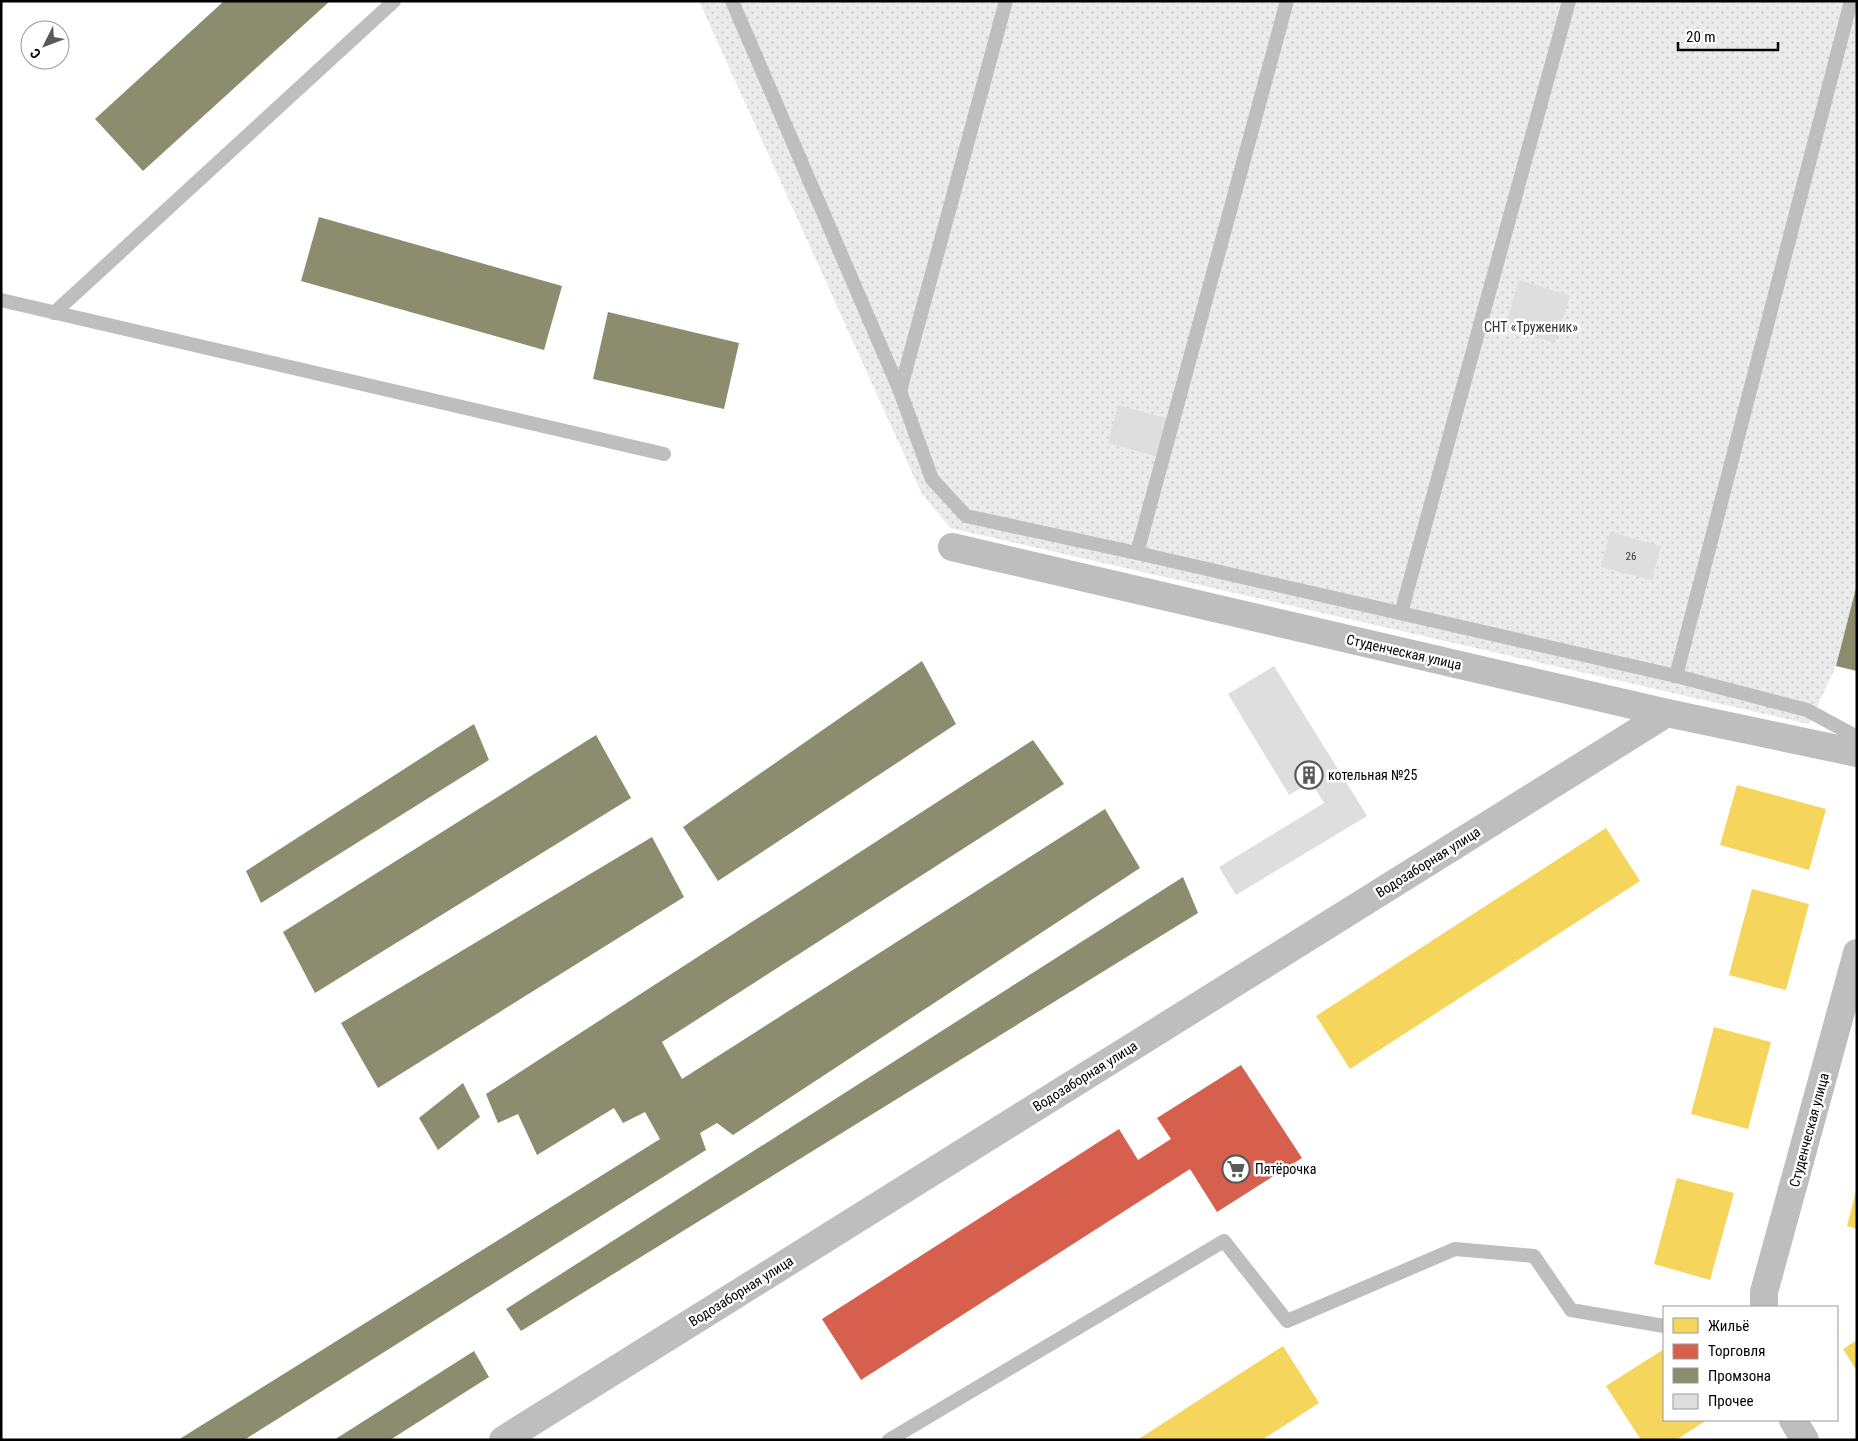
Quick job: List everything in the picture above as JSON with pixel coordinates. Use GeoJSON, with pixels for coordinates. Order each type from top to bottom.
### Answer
{"type":"FeatureCollection","features":[{"type":"Feature","properties":{"kind":"street","name":"Студенческая улица"},"geometry":{"type":"LineString","coordinates":[[952,547],[1667,713],[1857,753]]}},
{"type":"Feature","properties":{"kind":"street","name":"Водозаборная улица"},"geometry":{"type":"LineString","coordinates":[[502,1440],[1667,713]]}},
{"type":"Feature","properties":{"kind":"street","name":"Студенческая улица"},"geometry":{"type":"LineString","coordinates":[[1764,1306],[1764,1292],[1857,953]]}},
{"type":"Feature","properties":{"kind":"street"},"geometry":{"type":"LineString","coordinates":[[1793,1421],[1805,1440]]}},
{"type":"Feature","properties":{"kind":"lane"},"geometry":{"type":"LineString","coordinates":[[54,313],[394,1]]}},
{"type":"Feature","properties":{"kind":"lane"},"geometry":{"type":"LineString","coordinates":[[732,1],[900,391],[932,479],[966,516],[1401,612],[1676,676],[1807,710],[1857,736]]}},
{"type":"Feature","properties":{"kind":"lane"},"geometry":{"type":"LineString","coordinates":[[900,391],[1006,1]]}},
{"type":"Feature","properties":{"kind":"lane"},"geometry":{"type":"LineString","coordinates":[[1138,553],[1287,1]]}},
{"type":"Feature","properties":{"kind":"lane"},"geometry":{"type":"LineString","coordinates":[[1401,612],[1569,1]]}},
{"type":"Feature","properties":{"kind":"lane"},"geometry":{"type":"LineString","coordinates":[[1676,676],[1851,1]]}},
{"type":"Feature","properties":{"kind":"lane"},"geometry":{"type":"LineString","coordinates":[[1,300],[664,454]]}},
{"type":"Feature","properties":{"kind":"lane"},"geometry":{"type":"LineString","coordinates":[[889,1440],[1224,1241],[1287,1321],[1455,1249],[1534,1256],[1571,1310],[1663,1326]]}},
{"type":"Feature","properties":{"kind":"green space","name":"СНТ «Труженик»"},"geometry":{"type":"Polygon","coordinates":[[[699,1],[1857,1],[1857,585],[1836,666],[1809,724],[950,528],[921,492],[699,1]]]}},
{"type":"Feature","properties":{"kind":"building: Жильё"},"geometry":{"type":"Polygon","coordinates":[[[1737,785],[1826,809],[1809,870],[1720,845],[1737,785]]]}},
{"type":"Feature","properties":{"kind":"building: Жильё"},"geometry":{"type":"Polygon","coordinates":[[[1606,828],[1640,881],[1350,1069],[1316,1016],[1606,828]]]}},
{"type":"Feature","properties":{"kind":"building: Жильё"},"geometry":{"type":"Polygon","coordinates":[[[1752,889],[1809,904],[1786,990],[1729,975],[1752,889]]]}},
{"type":"Feature","properties":{"kind":"building: Жильё"},"geometry":{"type":"Polygon","coordinates":[[[1714,1027],[1771,1042],[1748,1129],[1691,1114],[1714,1027]]]}},
{"type":"Feature","properties":{"kind":"building: Жильё"},"geometry":{"type":"Polygon","coordinates":[[[1677,1178],[1734,1193],[1710,1280],[1654,1264],[1677,1178]]]}},
{"type":"Feature","properties":{"kind":"building: Жильё"},"geometry":{"type":"Polygon","coordinates":[[[1857,1191],[1857,1229],[1847,1226],[1857,1191]]]}},
{"type":"Feature","properties":{"kind":"building: Жильё"},"geometry":{"type":"Polygon","coordinates":[[[1857,1340],[1857,1371],[1843,1349],[1857,1340]]]}},
{"type":"Feature","properties":{"kind":"building: Жильё"},"geometry":{"type":"Polygon","coordinates":[[[1283,1346],[1319,1403],[1262,1440],[1137,1440],[1283,1346]]]}},
{"type":"Feature","properties":{"kind":"building: Жильё"},"geometry":{"type":"Polygon","coordinates":[[[1663,1350],[1663,1421],[1705,1421],[1676,1440],[1641,1440],[1606,1386],[1663,1350]]]}},
{"type":"Feature","properties":{"kind":"building: Торговля"},"geometry":{"type":"Polygon","coordinates":[[[1241,1065],[1302,1158],[1217,1212],[1190,1169],[861,1380],[822,1319],[1119,1129],[1138,1160],[1171,1139],[1157,1118],[1241,1065]]]}},
{"type":"Feature","properties":{"kind":"building: Промзона"},"geometry":{"type":"Polygon","coordinates":[[[224,1],[330,1],[143,171],[95,119],[224,1]]]}},
{"type":"Feature","properties":{"kind":"building: Промзона"},"geometry":{"type":"Polygon","coordinates":[[[319,217],[562,286],[544,350],[301,281],[319,217]]]}},
{"type":"Feature","properties":{"kind":"building: Промзона"},"geometry":{"type":"Polygon","coordinates":[[[608,312],[739,343],[724,409],[593,379],[608,312]]]}},
{"type":"Feature","properties":{"kind":"building: Промзона"},"geometry":{"type":"Polygon","coordinates":[[[1857,588],[1857,671],[1836,666],[1857,588]]]}},
{"type":"Feature","properties":{"kind":"building: Промзона"},"geometry":{"type":"Polygon","coordinates":[[[922,661],[956,724],[718,881],[683,827],[922,661]]]}},
{"type":"Feature","properties":{"kind":"building: Промзона"},"geometry":{"type":"Polygon","coordinates":[[[474,724],[489,760],[261,903],[246,871],[474,724]]]}},
{"type":"Feature","properties":{"kind":"building: Промзона"},"geometry":{"type":"Polygon","coordinates":[[[596,735],[631,798],[315,993],[283,932],[596,735]]]}},
{"type":"Feature","properties":{"kind":"building: Промзона"},"geometry":{"type":"Polygon","coordinates":[[[1033,740],[1064,784],[662,1042],[682,1079],[1105,809],[1140,868],[733,1135],[717,1123],[700,1133],[706,1150],[244,1440],[178,1440],[660,1139],[645,1112],[623,1123],[614,1108],[537,1155],[518,1114],[498,1123],[486,1094],[1033,740]]]}},
{"type":"Feature","properties":{"kind":"building: Промзона"},"geometry":{"type":"Polygon","coordinates":[[[652,837],[684,897],[378,1088],[341,1023],[652,837]]]}},
{"type":"Feature","properties":{"kind":"building: Промзона"},"geometry":{"type":"Polygon","coordinates":[[[1183,877],[1198,913],[521,1331],[506,1309],[1183,877]]]}},
{"type":"Feature","properties":{"kind":"building: Промзона"},"geometry":{"type":"Polygon","coordinates":[[[463,1083],[480,1117],[438,1150],[419,1118],[463,1083]]]}},
{"type":"Feature","properties":{"kind":"building: Промзона"},"geometry":{"type":"Polygon","coordinates":[[[474,1351],[489,1377],[390,1440],[334,1440],[474,1351]]]}},
{"type":"Feature","properties":{"kind":"building: Прочее"},"geometry":{"type":"Polygon","coordinates":[[[1519,280],[1570,296],[1555,343],[1505,327],[1519,280]]]}},
{"type":"Feature","properties":{"kind":"building: Прочее"},"geometry":{"type":"Polygon","coordinates":[[[1118,405],[1168,419],[1158,457],[1108,443],[1118,405]]]}},
{"type":"Feature","properties":{"kind":"building: Прочее"},"geometry":{"type":"Polygon","coordinates":[[[1610,532],[1661,546],[1652,580],[1601,567],[1610,532]]]}},
{"type":"Feature","properties":{"kind":"building: Прочее","name":"котельная №25"},"geometry":{"type":"Polygon","coordinates":[[[1274,666],[1367,816],[1236,895],[1219,867],[1324,803],[1311,782],[1289,795],[1228,694],[1274,666]]]}},
{"type":"Feature","properties":{"kind":"place","name":"котельная №25"},"geometry":{"type":"Point","coordinates":[1309,775]}},
{"type":"Feature","properties":{"kind":"place","name":"Пятёрочка"},"geometry":{"type":"Point","coordinates":[1236,1169]}}]}
